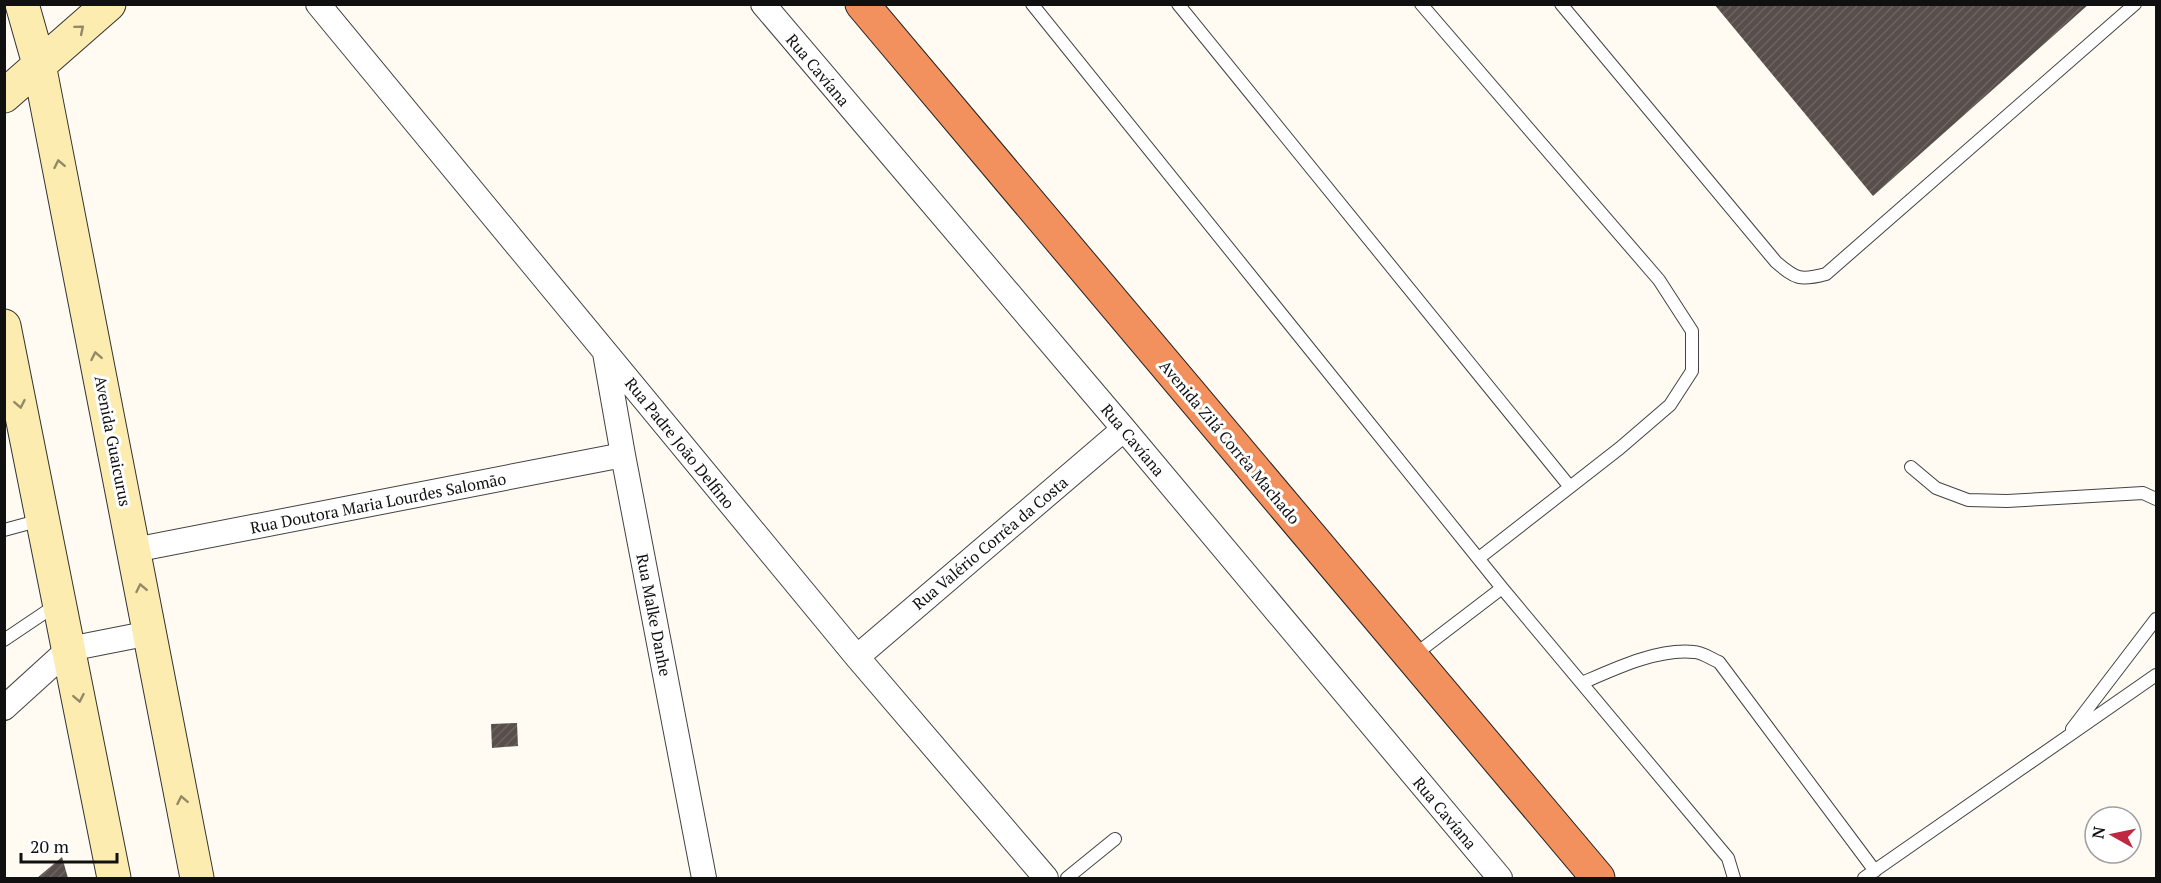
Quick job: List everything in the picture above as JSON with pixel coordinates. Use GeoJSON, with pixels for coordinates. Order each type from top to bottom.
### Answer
{"type":"FeatureCollection","features":[{"type":"Feature","properties":{"kind":"highway","name":"Avenida Zilá Corrêa Machado"},"geometry":{"type":"LineString","coordinates":[[862,4],[1598,879]]}},
{"type":"Feature","properties":{"kind":"main road","name":"Avenida Guaicurus"},"geometry":{"type":"LineString","coordinates":[[22,4],[39,64],[197,879]]}},
{"type":"Feature","properties":{"kind":"main road"},"geometry":{"type":"LineString","coordinates":[[4,96],[109,4]]}},
{"type":"Feature","properties":{"kind":"main road"},"geometry":{"type":"LineString","coordinates":[[4,326],[114,879]]}},
{"type":"Feature","properties":{"kind":"street","name":"Rua Padre João Delfino"},"geometry":{"type":"LineString","coordinates":[[318,4],[856,657],[1046,879]]}},
{"type":"Feature","properties":{"kind":"street","name":"Rua Cavíana"},"geometry":{"type":"LineString","coordinates":[[763,4],[1124,429],[1500,879]]}},
{"type":"Feature","properties":{"kind":"street","name":"Rua Malke Danhe"},"geometry":{"type":"LineString","coordinates":[[605,351],[705,879]]}},
{"type":"Feature","properties":{"kind":"street","name":"Rua Valério Corrêa da Costa"},"geometry":{"type":"LineString","coordinates":[[856,657],[1124,429]]}},
{"type":"Feature","properties":{"kind":"street","name":"Rua Doutora Maria Lourdes Salomão"},"geometry":{"type":"LineString","coordinates":[[134,550],[623,455]]}},
{"type":"Feature","properties":{"kind":"street"},"geometry":{"type":"LineString","coordinates":[[4,708],[69,649],[150,633]]}},
{"type":"Feature","properties":{"kind":"lane"},"geometry":{"type":"LineString","coordinates":[[1032,4],[1502,588],[1728,858],[1734,879]]}},
{"type":"Feature","properties":{"kind":"lane"},"geometry":{"type":"LineString","coordinates":[[1178,4],[1570,487]]}},
{"type":"Feature","properties":{"kind":"lane"},"geometry":{"type":"LineString","coordinates":[[1421,4],[1659,280],[1692,331],[1692,371],[1670,405],[1479,558]]}},
{"type":"Feature","properties":{"kind":"lane"},"geometry":{"type":"LineString","coordinates":[[1561,4],[1776,262],[1793,277],[1806,279],[1826,274],[2135,4]]}},
{"type":"Feature","properties":{"kind":"lane"},"geometry":{"type":"LineString","coordinates":[[1911,467],[1936,488],[1968,500],[2007,501],[2143,493],[2157,499]]}},
{"type":"Feature","properties":{"kind":"lane"},"geometry":{"type":"LineString","coordinates":[[4,530],[43,520]]}},
{"type":"Feature","properties":{"kind":"lane"},"geometry":{"type":"LineString","coordinates":[[1411,657],[1502,588]]}},
{"type":"Feature","properties":{"kind":"lane"},"geometry":{"type":"LineString","coordinates":[[4,640],[60,603]]}},
{"type":"Feature","properties":{"kind":"lane"},"geometry":{"type":"LineString","coordinates":[[2064,739],[2157,619]]}},
{"type":"Feature","properties":{"kind":"lane"},"geometry":{"type":"LineString","coordinates":[[1582,683],[1616,668],[1666,653],[1695,652],[1719,662],[1869,875],[2157,675]]}},
{"type":"Feature","properties":{"kind":"lane"},"geometry":{"type":"LineString","coordinates":[[1067,879],[1115,839]]}},
{"type":"Feature","properties":{"kind":"building"},"geometry":{"type":"Polygon","coordinates":[[[1714,4],[2089,4],[1873,196],[1714,4]]]}},
{"type":"Feature","properties":{"kind":"building"},"geometry":{"type":"Polygon","coordinates":[[[517,723],[518,746],[492,748],[491,724],[517,723]]]}},
{"type":"Feature","properties":{"kind":"building"},"geometry":{"type":"Polygon","coordinates":[[[62,857],[68,878],[37,878],[62,857]]]}}]}
